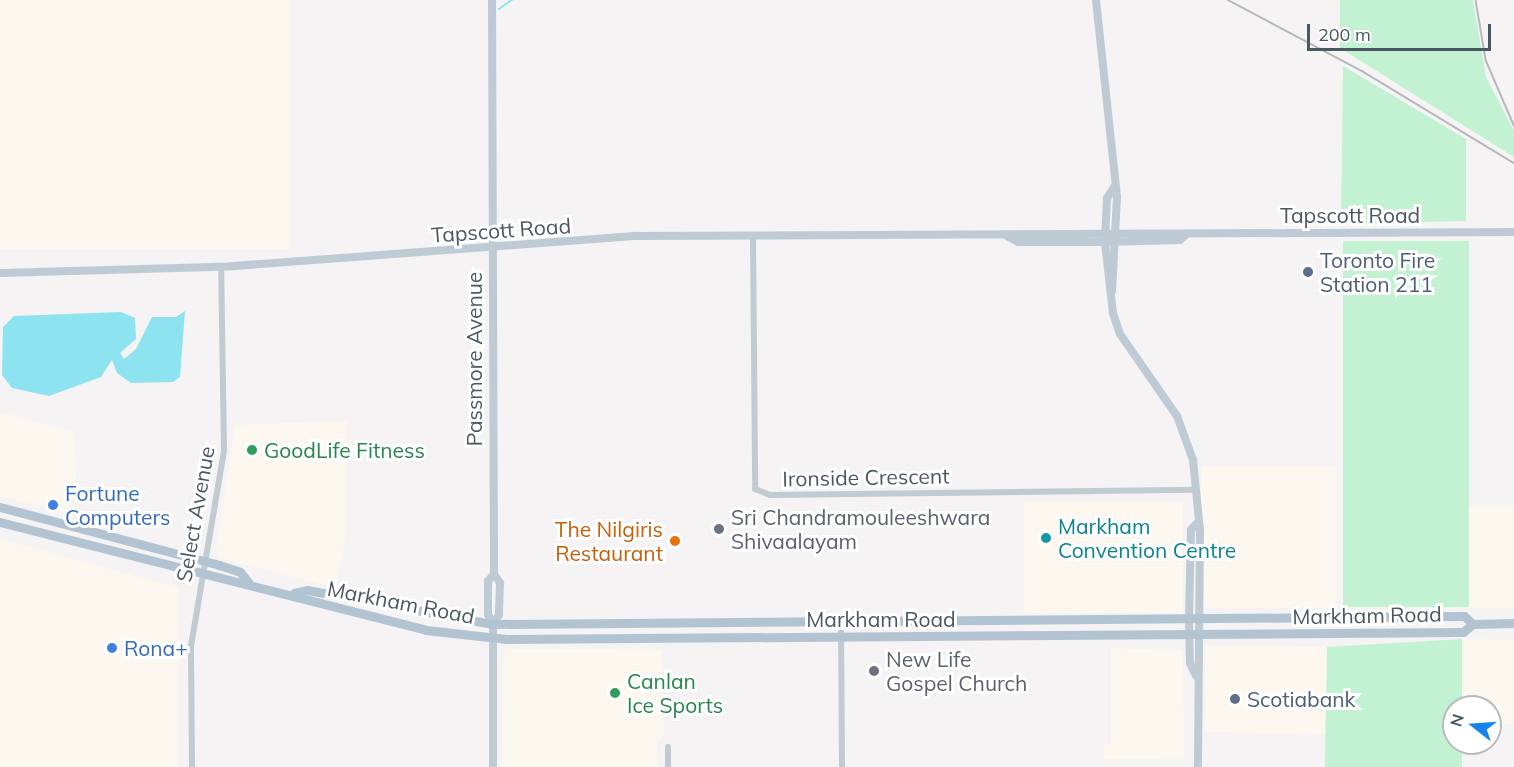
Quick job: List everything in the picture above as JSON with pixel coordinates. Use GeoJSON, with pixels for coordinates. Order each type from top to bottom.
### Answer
{"type":"FeatureCollection","features":[{"type":"Feature","properties":{"kind":"main road","name":"Markham Road"},"geometry":{"type":"LineString","coordinates":[[0,507],[204,561],[240,572],[248,582]]}},
{"type":"Feature","properties":{"kind":"main road","name":"Markham Road"},"geometry":{"type":"LineString","coordinates":[[0,522],[239,585],[248,582],[294,593],[304,601],[426,630],[493,638],[1201,636],[1463,632],[1473,624],[1514,623]]}},
{"type":"Feature","properties":{"kind":"main road","name":"Markham Road"},"geometry":{"type":"LineString","coordinates":[[294,593],[307,590],[493,624],[1200,620],[1464,616],[1473,624]]}},
{"type":"Feature","properties":{"kind":"street","name":"Passmore Avenue"},"geometry":{"type":"LineString","coordinates":[[492,0],[494,574],[488,581],[493,624],[493,767]]}},
{"type":"Feature","properties":{"kind":"street"},"geometry":{"type":"LineString","coordinates":[[1096,0],[1108,78],[1116,230],[1112,291]]}},
{"type":"Feature","properties":{"kind":"street"},"geometry":{"type":"LineString","coordinates":[[1113,188],[1106,242],[1120,334],[1189,443],[1195,490],[1196,524],[1200,530],[1201,636],[1196,675],[1198,767]]}},
{"type":"Feature","properties":{"kind":"street","name":"Tapscott Road"},"geometry":{"type":"LineString","coordinates":[[0,273],[221,267],[492,249],[638,236],[1005,235],[1116,230],[1187,234],[1514,232]]}},
{"type":"Feature","properties":{"kind":"street","name":"Tapscott Road"},"geometry":{"type":"LineString","coordinates":[[1005,235],[1018,242],[1116,242],[1180,240],[1187,234]]}},
{"type":"Feature","properties":{"kind":"street","name":"Ironside Crescent"},"geometry":{"type":"LineString","coordinates":[[753,236],[755,489],[770,495],[1195,490]]}},
{"type":"Feature","properties":{"kind":"street","name":"Select Avenue"},"geometry":{"type":"LineString","coordinates":[[192,767],[191,646],[201,574],[224,450],[221,267]]}},
{"type":"Feature","properties":{"kind":"street"},"geometry":{"type":"LineString","coordinates":[[1196,524],[1191,530],[1189,620],[1190,663],[1196,675]]}},
{"type":"Feature","properties":{"kind":"street"},"geometry":{"type":"LineString","coordinates":[[841,622],[842,767]]}},
{"type":"Feature","properties":{"kind":"street"},"geometry":{"type":"LineString","coordinates":[[668,747],[668,767]]}},
{"type":"Feature","properties":{"kind":"shaded area"},"geometry":{"type":"Polygon","coordinates":[[[0,0],[291,0],[291,249],[0,249],[0,0]]]}},
{"type":"Feature","properties":{"kind":"shaded area"},"geometry":{"type":"Polygon","coordinates":[[[0,412],[75,432],[76,478],[67,513],[0,496],[0,412]]]}},
{"type":"Feature","properties":{"kind":"shaded area"},"geometry":{"type":"Polygon","coordinates":[[[347,421],[347,532],[335,588],[220,558],[216,551],[235,425],[347,421]]]}},
{"type":"Feature","properties":{"kind":"shaded area"},"geometry":{"type":"Polygon","coordinates":[[[1201,467],[1336,467],[1336,608],[1201,608],[1201,467]]]}},
{"type":"Feature","properties":{"kind":"shaded area"},"geometry":{"type":"Polygon","coordinates":[[[1024,502],[1183,502],[1183,613],[1024,613],[1024,502]]]}},
{"type":"Feature","properties":{"kind":"shaded area"},"geometry":{"type":"Polygon","coordinates":[[[1468,506],[1514,506],[1514,608],[1468,608],[1468,506]]]}},
{"type":"Feature","properties":{"kind":"shaded area"},"geometry":{"type":"Polygon","coordinates":[[[0,539],[179,588],[179,767],[0,767],[0,539]]]}},
{"type":"Feature","properties":{"kind":"shaded area"},"geometry":{"type":"Polygon","coordinates":[[[1462,639],[1514,640],[1514,724],[1502,724],[1502,695],[1462,695],[1462,639]]]}},
{"type":"Feature","properties":{"kind":"shaded area"},"geometry":{"type":"Polygon","coordinates":[[[1206,645],[1327,647],[1325,734],[1205,732],[1206,645]]]}},
{"type":"Feature","properties":{"kind":"shaded area"},"geometry":{"type":"Polygon","coordinates":[[[1111,648],[1183,651],[1184,758],[1104,759],[1104,744],[1111,744],[1111,648]]]}},
{"type":"Feature","properties":{"kind":"shaded area"},"geometry":{"type":"Polygon","coordinates":[[[504,649],[661,650],[664,735],[657,741],[658,767],[501,767],[504,649]]]}},
{"type":"Feature","properties":{"kind":"green space"},"geometry":{"type":"Polygon","coordinates":[[[1340,0],[1473,0],[1486,77],[1514,131],[1514,157],[1340,48],[1340,0]]]}},
{"type":"Feature","properties":{"kind":"green space"},"geometry":{"type":"Polygon","coordinates":[[[1343,66],[1466,139],[1466,221],[1341,224],[1343,66]]]}},
{"type":"Feature","properties":{"kind":"green space"},"geometry":{"type":"Polygon","coordinates":[[[1343,241],[1469,241],[1469,607],[1343,607],[1343,241]]]}},
{"type":"Feature","properties":{"kind":"green space"},"geometry":{"type":"Polygon","coordinates":[[[1462,639],[1462,695],[1442,695],[1442,755],[1462,755],[1462,767],[1325,767],[1327,647],[1462,639]]]}},
{"type":"Feature","properties":{"kind":"water"},"geometry":{"type":"Polygon","coordinates":[[[185,311],[180,377],[173,382],[131,383],[117,373],[112,360],[101,377],[49,396],[12,388],[2,375],[3,327],[14,316],[121,312],[135,318],[136,339],[120,353],[124,359],[136,349],[152,317],[176,317],[185,311]]]}},
{"type":"Feature","properties":{"kind":"waterway"},"geometry":{"type":"LineString","coordinates":[[499,9],[512,0]]}},
{"type":"Feature","properties":{"kind":"railway"},"geometry":{"type":"LineString","coordinates":[[1228,0],[1362,71],[1514,163]]}},
{"type":"Feature","properties":{"kind":"railway"},"geometry":{"type":"LineString","coordinates":[[1476,0],[1486,60],[1514,125]]}},
{"type":"Feature","properties":{"kind":"place","name":"Toronto Fire Station 211"},"geometry":{"type":"Point","coordinates":[1308,272]}},
{"type":"Feature","properties":{"kind":"place","name":"GoodLife Fitness"},"geometry":{"type":"Point","coordinates":[252,450]}},
{"type":"Feature","properties":{"kind":"place","name":"Fortune Computers"},"geometry":{"type":"Point","coordinates":[53,505]}},
{"type":"Feature","properties":{"kind":"place","name":"Sri Chandramouleeshwara Shivaalayam"},"geometry":{"type":"Point","coordinates":[719,529]}},
{"type":"Feature","properties":{"kind":"place","name":"Markham Convention Centre"},"geometry":{"type":"Point","coordinates":[1046,538]}},
{"type":"Feature","properties":{"kind":"place","name":"The Nilgiris Restaurant"},"geometry":{"type":"Point","coordinates":[675,541]}},
{"type":"Feature","properties":{"kind":"place","name":"Rona+"},"geometry":{"type":"Point","coordinates":[112,648]}},
{"type":"Feature","properties":{"kind":"place","name":"New Life Gospel Church"},"geometry":{"type":"Point","coordinates":[874,671]}},
{"type":"Feature","properties":{"kind":"place","name":"Canlan Ice Sports"},"geometry":{"type":"Point","coordinates":[615,693]}},
{"type":"Feature","properties":{"kind":"place","name":"Scotiabank"},"geometry":{"type":"Point","coordinates":[1235,699]}}]}
